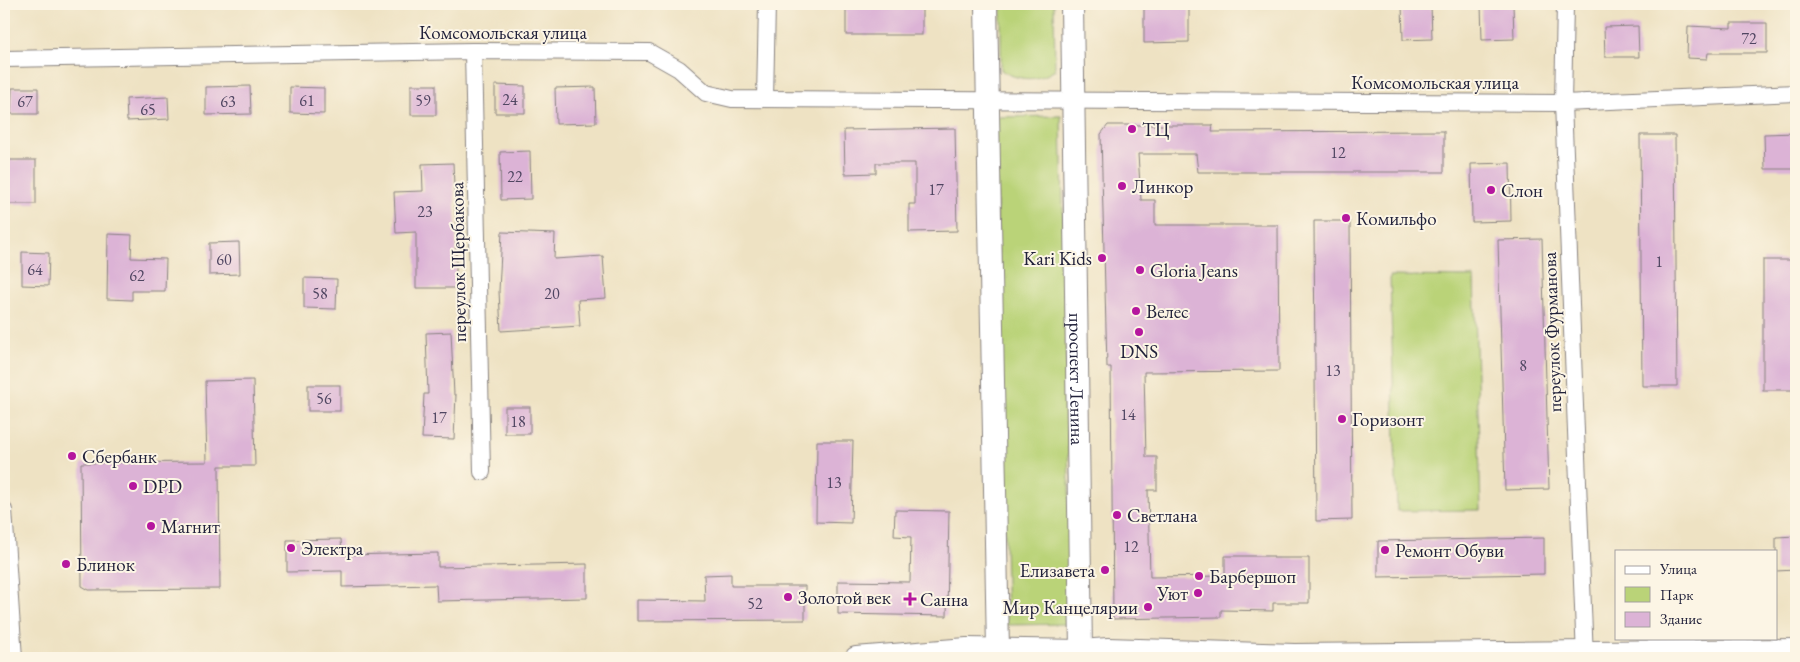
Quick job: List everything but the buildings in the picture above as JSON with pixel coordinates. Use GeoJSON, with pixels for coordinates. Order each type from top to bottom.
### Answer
{"type":"FeatureCollection","features":[{"type":"Feature","properties":{"kind":"street"},"geometry":{"type":"LineString","coordinates":[[765,99],[767,4]]}},
{"type":"Feature","properties":{"kind":"street"},"geometry":{"type":"LineString","coordinates":[[986,4],[998,654]]}},
{"type":"Feature","properties":{"kind":"street","name":"проспект Ленина"},"geometry":{"type":"LineString","coordinates":[[1072,4],[1081,654]]}},
{"type":"Feature","properties":{"kind":"street","name":"переулок Фурманова"},"geometry":{"type":"LineString","coordinates":[[1565,4],[1563,103],[1585,654]]}},
{"type":"Feature","properties":{"kind":"street","name":"Комсомольская улица"},"geometry":{"type":"LineString","coordinates":[[4,59],[473,51],[648,52],[679,69],[706,93],[732,99],[988,100]]}},
{"type":"Feature","properties":{"kind":"street","name":"переулок Щербакова"},"geometry":{"type":"LineString","coordinates":[[473,51],[482,472]]}},
{"type":"Feature","properties":{"kind":"street","name":"Комсомольская улица"},"geometry":{"type":"LineString","coordinates":[[1074,100],[1563,103],[1796,92]]}},
{"type":"Feature","properties":{"kind":"street"},"geometry":{"type":"LineString","coordinates":[[988,100],[1074,100]]}},
{"type":"Feature","properties":{"kind":"street"},"geometry":{"type":"LineString","coordinates":[[4,510],[14,658]]}},
{"type":"Feature","properties":{"kind":"street"},"geometry":{"type":"LineString","coordinates":[[856,658],[967,649],[998,654],[1081,654],[1108,649],[1294,657],[1796,650]]}},
{"type":"Feature","properties":{"kind":"green space"},"geometry":{"type":"Polygon","coordinates":[[[1001,4],[1054,4],[1055,70],[1042,77],[1028,79],[1008,74],[1001,70],[1001,4]]]}},
{"type":"Feature","properties":{"kind":"green space"},"geometry":{"type":"Polygon","coordinates":[[[1061,116],[1072,624],[1007,625],[995,117],[1061,116]]]}},
{"type":"Feature","properties":{"kind":"green space"},"geometry":{"type":"Polygon","coordinates":[[[1390,276],[1474,277],[1481,510],[1397,511],[1390,276]]]}},
{"type":"Feature","properties":{"kind":"place","name":"ТЦ"},"geometry":{"type":"Point","coordinates":[1132,129]}},
{"type":"Feature","properties":{"kind":"place","name":"Линкор"},"geometry":{"type":"Point","coordinates":[1122,186]}},
{"type":"Feature","properties":{"kind":"place","name":"Слон"},"geometry":{"type":"Point","coordinates":[1491,190]}},
{"type":"Feature","properties":{"kind":"place","name":"Комильфо"},"geometry":{"type":"Point","coordinates":[1346,218]}},
{"type":"Feature","properties":{"kind":"place","name":"Kari Kids"},"geometry":{"type":"Point","coordinates":[1102,258]}},
{"type":"Feature","properties":{"kind":"place","name":"Gloria Jeans"},"geometry":{"type":"Point","coordinates":[1140,270]}},
{"type":"Feature","properties":{"kind":"place","name":"Велес"},"geometry":{"type":"Point","coordinates":[1136,311]}},
{"type":"Feature","properties":{"kind":"place","name":"DNS"},"geometry":{"type":"Point","coordinates":[1139,332]}},
{"type":"Feature","properties":{"kind":"place","name":"Горизонт"},"geometry":{"type":"Point","coordinates":[1342,419]}},
{"type":"Feature","properties":{"kind":"place","name":"Сбербанк"},"geometry":{"type":"Point","coordinates":[72,456]}},
{"type":"Feature","properties":{"kind":"place","name":"DPD"},"geometry":{"type":"Point","coordinates":[133,486]}},
{"type":"Feature","properties":{"kind":"place","name":"Светлана"},"geometry":{"type":"Point","coordinates":[1117,515]}},
{"type":"Feature","properties":{"kind":"place","name":"Магнит"},"geometry":{"type":"Point","coordinates":[151,526]}},
{"type":"Feature","properties":{"kind":"place","name":"Электра"},"geometry":{"type":"Point","coordinates":[291,548]}},
{"type":"Feature","properties":{"kind":"place","name":"Ремонт Обуви"},"geometry":{"type":"Point","coordinates":[1385,550]}},
{"type":"Feature","properties":{"kind":"place","name":"Блинок"},"geometry":{"type":"Point","coordinates":[66,564]}},
{"type":"Feature","properties":{"kind":"place","name":"Елизавета"},"geometry":{"type":"Point","coordinates":[1105,570]}},
{"type":"Feature","properties":{"kind":"place","name":"Барбершоп"},"geometry":{"type":"Point","coordinates":[1199,576]}},
{"type":"Feature","properties":{"kind":"place","name":"Уют"},"geometry":{"type":"Point","coordinates":[1198,593]}},
{"type":"Feature","properties":{"kind":"place","name":"Золотой век"},"geometry":{"type":"Point","coordinates":[788,597]}},
{"type":"Feature","properties":{"kind":"place","name":"Санна"},"geometry":{"type":"Point","coordinates":[910,599]}},
{"type":"Feature","properties":{"kind":"place","name":"Мир Канцелярии"},"geometry":{"type":"Point","coordinates":[1148,607]}}]}
